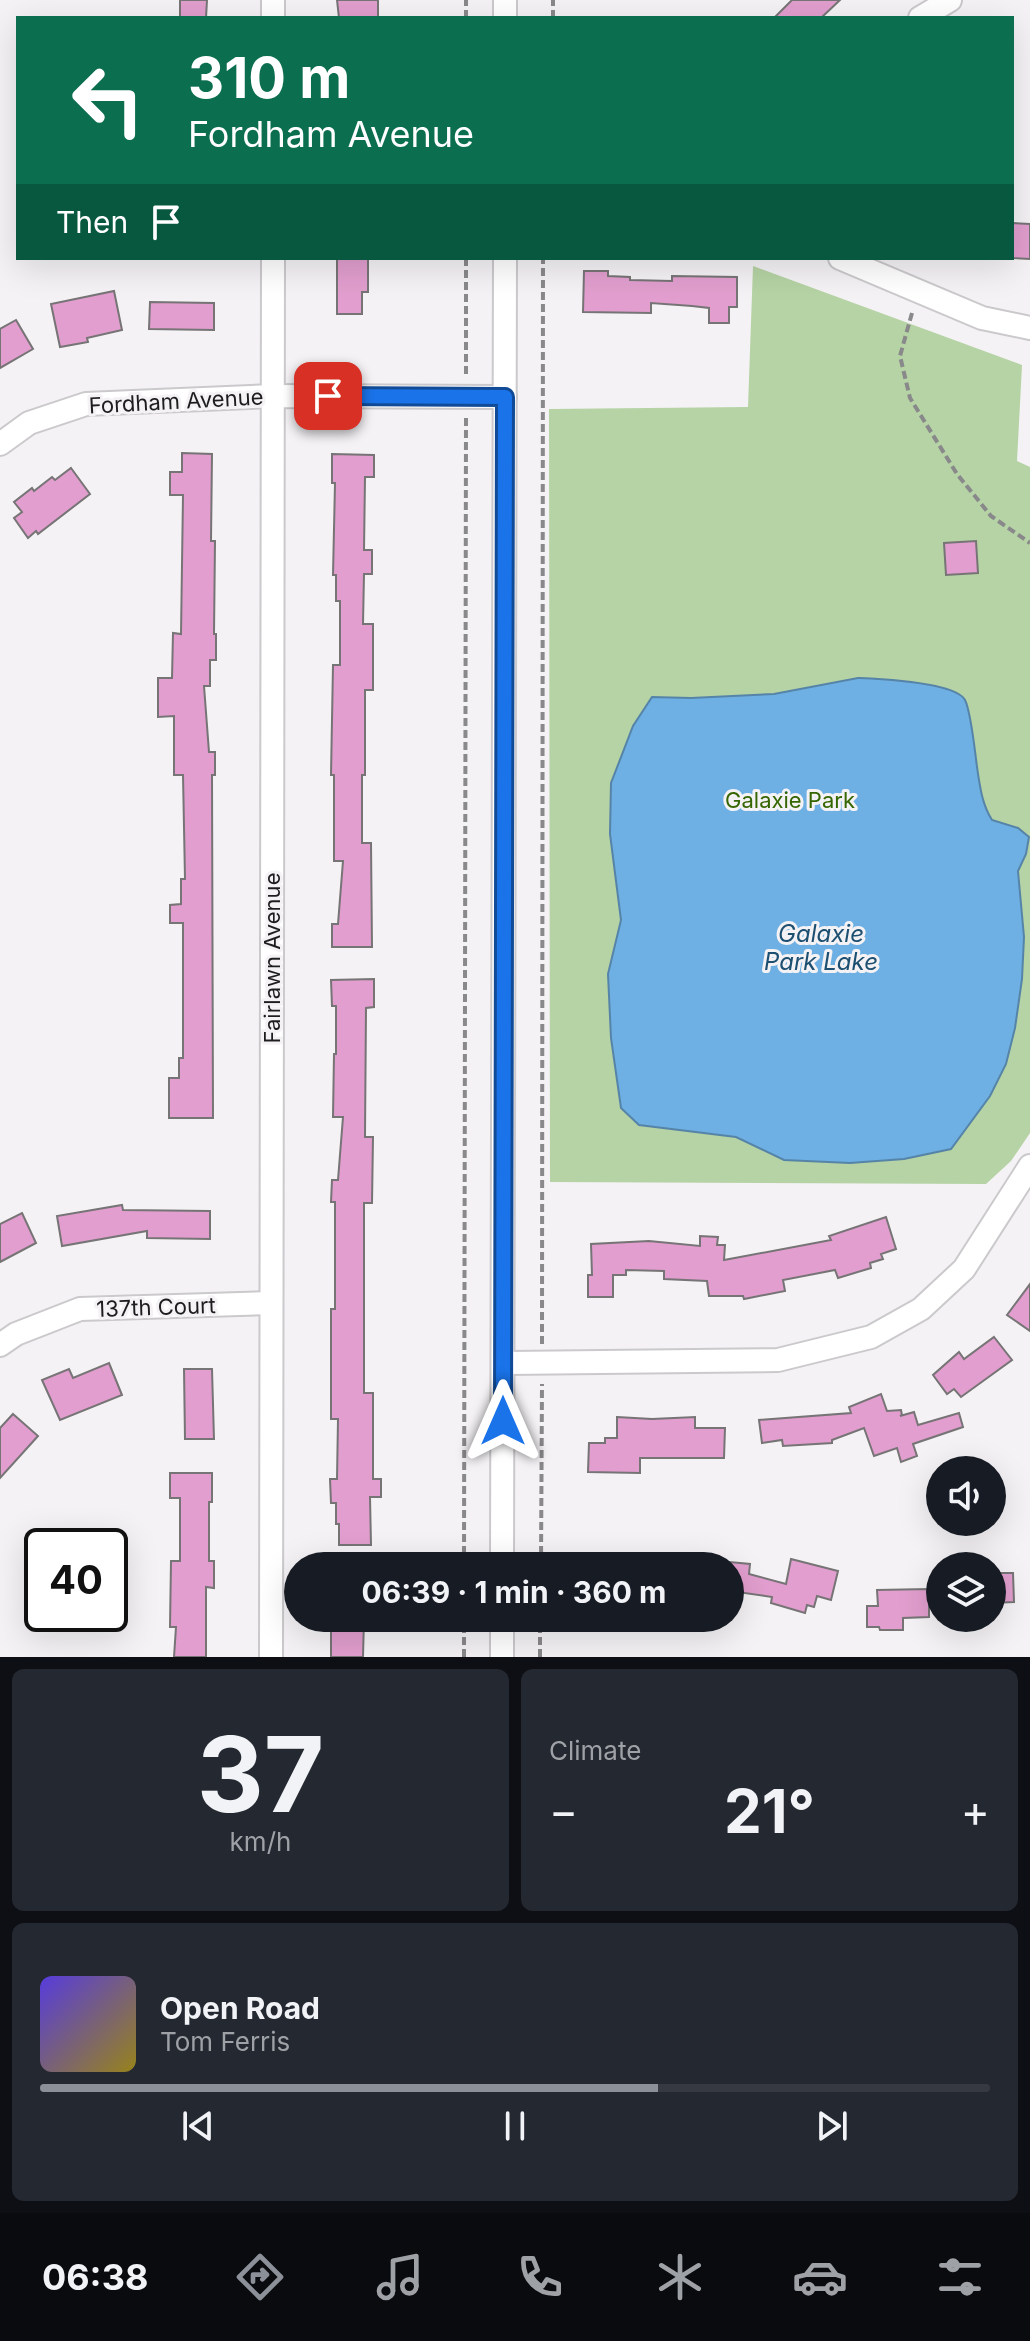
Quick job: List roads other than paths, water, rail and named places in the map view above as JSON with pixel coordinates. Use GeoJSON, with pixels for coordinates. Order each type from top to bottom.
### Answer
{"type":"FeatureCollection","features":[{"type":"Feature","properties":{"kind":"street"},"geometry":{"type":"LineString","coordinates":[[923,16],[950,0]]}},
{"type":"Feature","properties":{"kind":"street","name":"Fairlawn Avenue"},"geometry":{"type":"LineString","coordinates":[[271,1657],[273,260]]}},
{"type":"Feature","properties":{"kind":"street"},"geometry":{"type":"LineString","coordinates":[[502,1552],[505,260]]}},
{"type":"Feature","properties":{"kind":"street"},"geometry":{"type":"LineString","coordinates":[[845,260],[982,318],[1030,328]]}},
{"type":"Feature","properties":{"kind":"street","name":"Fordham Avenue"},"geometry":{"type":"LineString","coordinates":[[0,444],[29,423],[86,404],[273,396],[505,397]]}},
{"type":"Feature","properties":{"kind":"street"},"geometry":{"type":"LineString","coordinates":[[503,1363],[778,1360],[871,1337],[921,1309],[964,1269],[1030,1166]]}},
{"type":"Feature","properties":{"kind":"street","name":"137th Court"},"geometry":{"type":"LineString","coordinates":[[0,1345],[16,1334],[80,1309],[271,1303]]}},
{"type":"Feature","properties":{"kind":"street"},"geometry":{"type":"LineString","coordinates":[[502,1632],[502,1657]]}},
{"type":"Feature","properties":{"kind":"water","name":"Galaxie Park Lake"},"geometry":{"type":"Polygon","coordinates":[[[858,678],[933,685],[958,694],[965,700],[980,788],[989,814],[992,820],[1018,828],[1029,837],[1018,871],[1024,937],[1022,979],[1006,1064],[990,1096],[951,1149],[904,1159],[850,1163],[784,1160],[736,1137],[639,1125],[621,1108],[611,1038],[608,974],[621,920],[610,834],[611,783],[633,726],[652,697],[774,694],[858,678]]]}},
{"type":"Feature","properties":{"kind":"park label","name":"Galaxie Park"},"geometry":{"type":"Point","coordinates":[790,800]}}]}
